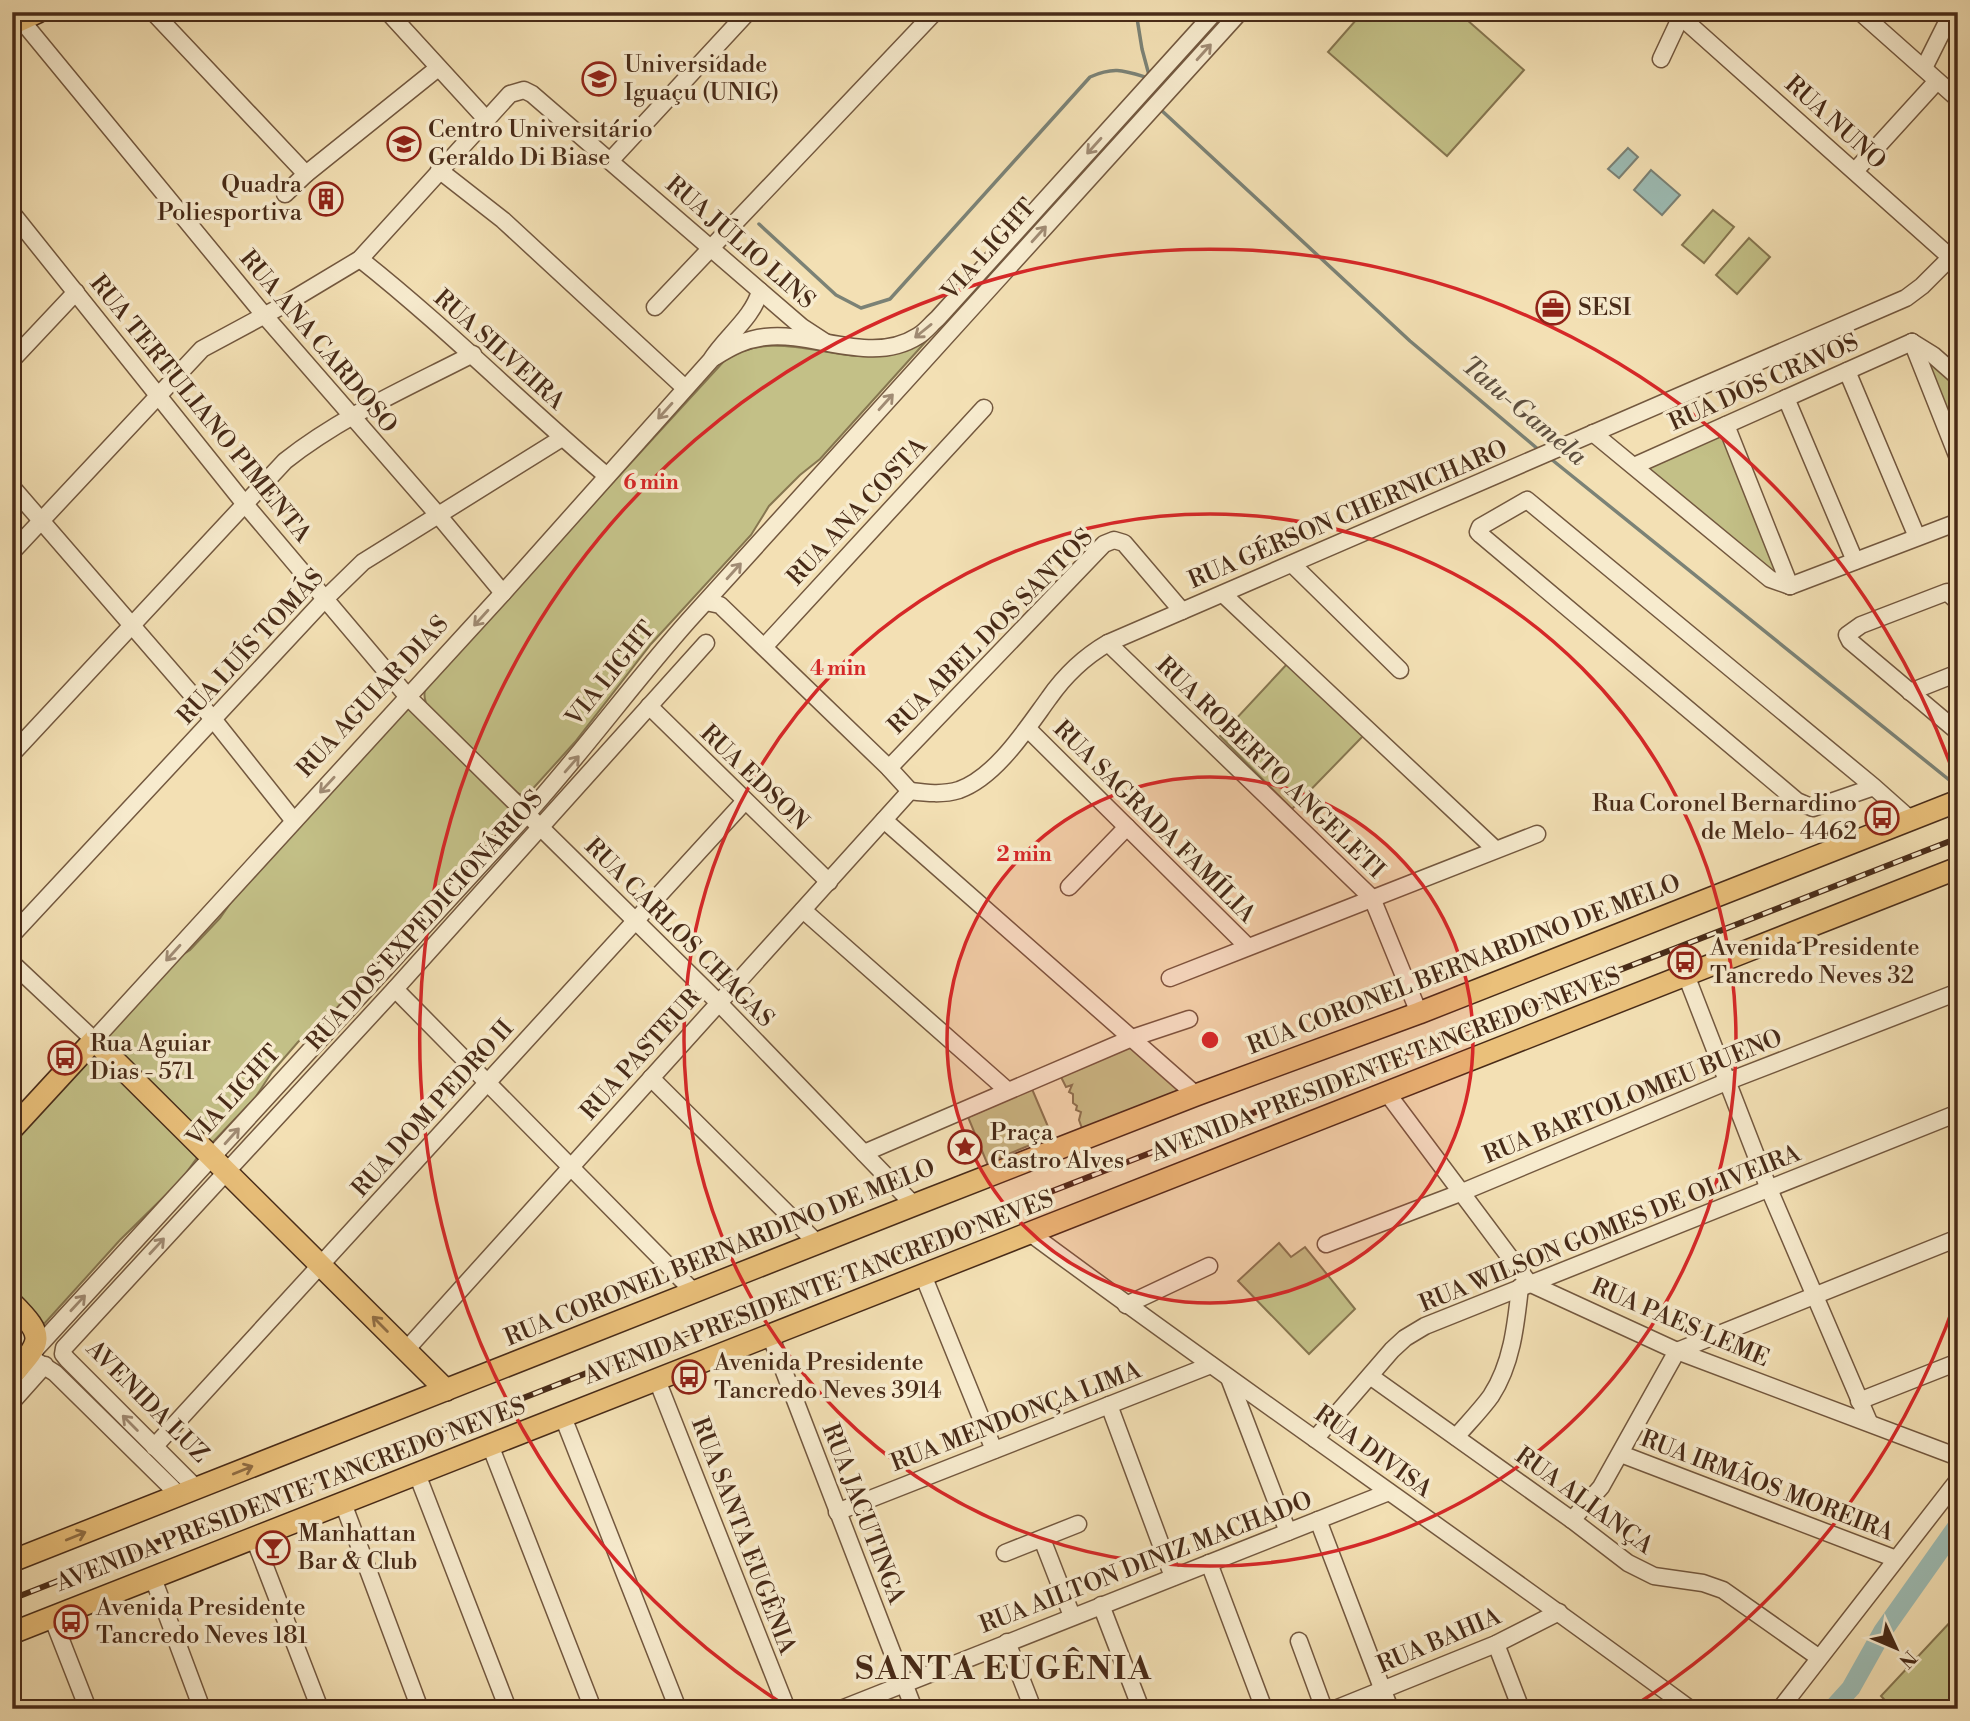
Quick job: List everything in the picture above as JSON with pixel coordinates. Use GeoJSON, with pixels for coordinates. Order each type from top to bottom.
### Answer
{"type":"FeatureCollection","features":[{"type":"Feature","properties":{"kind":"main road","name":"RUA CORONEL BERNARDINO DE MELO"},"geometry":{"type":"LineString","coordinates":[[12,1561],[914,1205],[1419,1013],[1956,802]]}},
{"type":"Feature","properties":{"kind":"main road","name":"AVENIDA PRESIDENTE TANCREDO NEVES"},"geometry":{"type":"LineString","coordinates":[[12,1633],[1958,868]]}},
{"type":"Feature","properties":{"kind":"main road"},"geometry":{"type":"LineString","coordinates":[[94,1040],[446,1390]]}},
{"type":"Feature","properties":{"kind":"main road","name":"RUA AGUIAR DIAS"},"geometry":{"type":"LineString","coordinates":[[12,1129],[94,1040]]}},
{"type":"Feature","properties":{"kind":"main road"},"geometry":{"type":"LineString","coordinates":[[12,1303],[35,1329],[36,1343],[27,1365]]}},
{"type":"Feature","properties":{"kind":"street"},"geometry":{"type":"LineString","coordinates":[[153,12],[306,174]]}},
{"type":"Feature","properties":{"kind":"street"},"geometry":{"type":"LineString","coordinates":[[12,552],[202,349],[264,316],[360,258],[486,119],[388,12]]}},
{"type":"Feature","properties":{"kind":"street"},"geometry":{"type":"LineString","coordinates":[[610,161],[748,12]]}},
{"type":"Feature","properties":{"kind":"street","name":"VIA LIGHT"},"geometry":{"type":"LineString","coordinates":[[710,360],[740,343],[766,337],[884,348],[921,334],[1214,12]]}},
{"type":"Feature","properties":{"kind":"street","name":"VIA LIGHT"},"geometry":{"type":"LineString","coordinates":[[27,1365],[220,1165],[574,761],[660,653],[1240,12]]}},
{"type":"Feature","properties":{"kind":"street"},"geometry":{"type":"LineString","coordinates":[[1860,12],[1958,99]]}},
{"type":"Feature","properties":{"kind":"street"},"geometry":{"type":"LineString","coordinates":[[1924,68],[1952,12]]}},
{"type":"Feature","properties":{"kind":"street"},"geometry":{"type":"LineString","coordinates":[[655,307],[928,14]]}},
{"type":"Feature","properties":{"kind":"street"},"geometry":{"type":"LineString","coordinates":[[1661,59],[1682,15]]}},
{"type":"Feature","properties":{"kind":"street","name":"RUA NUNO"},"geometry":{"type":"LineString","coordinates":[[1682,15],[1954,261]]}},
{"type":"Feature","properties":{"kind":"street","name":"RUA ANA CARDOSO"},"geometry":{"type":"LineString","coordinates":[[24,19],[264,316],[503,593]]}},
{"type":"Feature","properties":{"kind":"street"},"geometry":{"type":"LineString","coordinates":[[285,194],[438,68]]}},
{"type":"Feature","properties":{"kind":"street"},"geometry":{"type":"LineString","coordinates":[[1855,172],[1937,81]]}},
{"type":"Feature","properties":{"kind":"street","name":"RUA JÚLIO LINS"},"geometry":{"type":"LineString","coordinates":[[486,119],[510,94],[524,90],[532,94],[802,327],[825,342]]}},
{"type":"Feature","properties":{"kind":"street"},"geometry":{"type":"LineString","coordinates":[[439,170],[503,220],[685,388]]}},
{"type":"Feature","properties":{"kind":"street","name":"RUA TERTULIANO PIMENTA"},"geometry":{"type":"LineString","coordinates":[[12,213],[244,503],[408,698]]}},
{"type":"Feature","properties":{"kind":"street","name":"RUA SILVEIRA"},"geometry":{"type":"LineString","coordinates":[[360,258],[473,354],[562,438],[607,476]]}},
{"type":"Feature","properties":{"kind":"street","name":"RUA GÉRSON CHERNICHARO"},"geometry":{"type":"LineString","coordinates":[[910,791],[930,794],[959,790],[986,772],[1028,729],[1049,697],[1072,670],[1090,653],[1108,643],[1906,298],[1954,261]]}},
{"type":"Feature","properties":{"kind":"street","name":"RUA AGUIAR DIAS"},"geometry":{"type":"LineString","coordinates":[[94,1040],[503,593],[710,360],[755,306],[760,291]]}},
{"type":"Feature","properties":{"kind":"street"},"geometry":{"type":"LineString","coordinates":[[12,360],[76,292]]}},
{"type":"Feature","properties":{"kind":"street"},"geometry":{"type":"LineString","coordinates":[[1912,342],[1933,355],[1958,377]]}},
{"type":"Feature","properties":{"kind":"street"},"geometry":{"type":"LineString","coordinates":[[1912,342],[1958,458]]}},
{"type":"Feature","properties":{"kind":"street","name":"RUA DOS CRAVOS"},"geometry":{"type":"LineString","coordinates":[[1634,466],[1912,342]]}},
{"type":"Feature","properties":{"kind":"street"},"geometry":{"type":"LineString","coordinates":[[12,754],[285,461],[314,438],[350,417],[473,354]]}},
{"type":"Feature","properties":{"kind":"street"},"geometry":{"type":"LineString","coordinates":[[1847,371],[1917,537]]}},
{"type":"Feature","properties":{"kind":"street"},"geometry":{"type":"LineString","coordinates":[[1786,398],[1855,561]]}},
{"type":"Feature","properties":{"kind":"street","name":"RUA ANA COSTA"},"geometry":{"type":"LineString","coordinates":[[764,648],[984,408]]}},
{"type":"Feature","properties":{"kind":"street"},"geometry":{"type":"LineString","coordinates":[[1726,425],[1790,586]]}},
{"type":"Feature","properties":{"kind":"street"},"geometry":{"type":"LineString","coordinates":[[1593,433],[1770,579],[1790,586],[1958,522]]}},
{"type":"Feature","properties":{"kind":"street","name":"RUA LUÍS TOMÁS"},"geometry":{"type":"LineString","coordinates":[[12,935],[363,562],[562,438]]}},
{"type":"Feature","properties":{"kind":"street"},"geometry":{"type":"LineString","coordinates":[[12,486],[213,719],[294,821]]}},
{"type":"Feature","properties":{"kind":"street"},"geometry":{"type":"LineString","coordinates":[[1874,787],[1813,808],[1797,801],[1481,535],[1478,532],[1480,527],[1527,500],[1874,787],[1910,819]]}},
{"type":"Feature","properties":{"kind":"street","name":"RUA ABEL DOS SANTOS"},"geometry":{"type":"LineString","coordinates":[[889,768],[1104,544],[1114,540],[1124,543],[1182,611]]}},
{"type":"Feature","properties":{"kind":"street"},"geometry":{"type":"LineString","coordinates":[[1292,564],[1400,670]]}},
{"type":"Feature","properties":{"kind":"street"},"geometry":{"type":"LineString","coordinates":[[1223,594],[1495,849]]}},
{"type":"Feature","properties":{"kind":"street"},"geometry":{"type":"LineString","coordinates":[[1952,597],[1852,630],[1847,635],[1856,646],[1958,732]]}},
{"type":"Feature","properties":{"kind":"street"},"geometry":{"type":"LineString","coordinates":[[706,602],[720,605],[910,791]]}},
{"type":"Feature","properties":{"kind":"street","name":"RUA DOS EXPEDICIONÁRIOS"},"geometry":{"type":"LineString","coordinates":[[63,1351],[220,1165],[395,989],[706,643]]}},
{"type":"Feature","properties":{"kind":"street","name":"RUA ROBERTO ANGELETI"},"geometry":{"type":"LineString","coordinates":[[1108,643],[1371,898],[1419,1013]]}},
{"type":"Feature","properties":{"kind":"street"},"geometry":{"type":"LineString","coordinates":[[1910,692],[1958,673]]}},
{"type":"Feature","properties":{"kind":"street","name":"RUA CARLOS CHAGAS"},"geometry":{"type":"LineString","coordinates":[[408,698],[719,1003],[914,1205]]}},
{"type":"Feature","properties":{"kind":"street","name":"RUA EDSON"},"geometry":{"type":"LineString","coordinates":[[649,706],[828,882]]}},
{"type":"Feature","properties":{"kind":"street","name":"RUA SAGRADA FAMÍLIA"},"geometry":{"type":"LineString","coordinates":[[1028,729],[1247,946]]}},
{"type":"Feature","properties":{"kind":"street","name":"RUA PASTEUR"},"geometry":{"type":"LineString","coordinates":[[406,1350],[910,791]]}},
{"type":"Feature","properties":{"kind":"street","name":"RUA DOM PEDRO II"},"geometry":{"type":"LineString","coordinates":[[154,1447],[745,801]]}},
{"type":"Feature","properties":{"kind":"street"},"geometry":{"type":"LineString","coordinates":[[884,820],[1196,1096]]}},
{"type":"Feature","properties":{"kind":"street"},"geometry":{"type":"LineString","coordinates":[[1069,887],[1127,827]]}},
{"type":"Feature","properties":{"kind":"street"},"geometry":{"type":"LineString","coordinates":[[1170,978],[1538,834]]}},
{"type":"Feature","properties":{"kind":"street"},"geometry":{"type":"LineString","coordinates":[[803,910],[1007,1090]]}},
{"type":"Feature","properties":{"kind":"street"},"geometry":{"type":"LineString","coordinates":[[12,963],[94,1040]]}},
{"type":"Feature","properties":{"kind":"street"},"geometry":{"type":"LineString","coordinates":[[1686,975],[1769,1189],[1869,1422]]}},
{"type":"Feature","properties":{"kind":"street"},"geometry":{"type":"LineString","coordinates":[[395,989],[694,1292]]}},
{"type":"Feature","properties":{"kind":"street","name":"RUA BARTOLOMEU BUENO"},"geometry":{"type":"LineString","coordinates":[[1326,1244],[1460,1193],[1726,1082],[1958,992]]}},
{"type":"Feature","properties":{"kind":"street"},"geometry":{"type":"LineString","coordinates":[[864,1153],[1132,1038],[1189,1019]]}},
{"type":"Feature","properties":{"kind":"street"},"geometry":{"type":"LineString","coordinates":[[652,1078],[817,1243]]}},
{"type":"Feature","properties":{"kind":"street","name":"RUA PAES LEME"},"geometry":{"type":"LineString","coordinates":[[1387,1093],[1524,1285],[1677,1351],[1958,1457]]}},
{"type":"Feature","properties":{"kind":"street","name":"RUA WILSON GOMES DE OLIVEIRA"},"geometry":{"type":"LineString","coordinates":[[1315,1439],[1405,1338],[1425,1326],[1958,1113]]}},
{"type":"Feature","properties":{"kind":"street","name":"RUA DIVISA"},"geometry":{"type":"LineString","coordinates":[[1030,1233],[1126,1305],[1559,1612],[1690,1709]]}},
{"type":"Feature","properties":{"kind":"street"},"geometry":{"type":"LineString","coordinates":[[1572,1520],[1601,1487],[1677,1351],[1958,1238]]}},
{"type":"Feature","properties":{"kind":"street"},"geometry":{"type":"LineString","coordinates":[[1126,1305],[1209,1266]]}},
{"type":"Feature","properties":{"kind":"street"},"geometry":{"type":"LineString","coordinates":[[923,1275],[994,1450]]}},
{"type":"Feature","properties":{"kind":"street"},"geometry":{"type":"LineString","coordinates":[[1456,1437],[1490,1397],[1506,1368],[1524,1285]]}},
{"type":"Feature","properties":{"kind":"street","name":"RUA JACUTINGA"},"geometry":{"type":"LineString","coordinates":[[770,1335],[914,1709]]}},
{"type":"Feature","properties":{"kind":"street","name":"AVENIDA LUZ"},"geometry":{"type":"LineString","coordinates":[[63,1351],[67,1359],[154,1447],[188,1491]]}},
{"type":"Feature","properties":{"kind":"street"},"geometry":{"type":"LineString","coordinates":[[1859,1401],[1958,1362]]}},
{"type":"Feature","properties":{"kind":"street"},"geometry":{"type":"LineString","coordinates":[[12,1402],[27,1365]]}},
{"type":"Feature","properties":{"kind":"street","name":"AVENIDA LUZ"},"geometry":{"type":"LineString","coordinates":[[27,1365],[55,1373],[188,1491]]}},
{"type":"Feature","properties":{"kind":"street","name":"RUA MENDONÇA LIMA"},"geometry":{"type":"LineString","coordinates":[[837,1512],[1211,1365]]}},
{"type":"Feature","properties":{"kind":"street","name":"RUA ALIANÇA"},"geometry":{"type":"LineString","coordinates":[[1370,1376],[1628,1563],[1643,1572],[1703,1583],[1723,1590],[1818,1657]]}},
{"type":"Feature","properties":{"kind":"street"},"geometry":{"type":"LineString","coordinates":[[1229,1378],[1288,1532]]}},
{"type":"Feature","properties":{"kind":"street","name":"RUA SANTA EUGÊNIA"},"geometry":{"type":"LineString","coordinates":[[657,1380],[786,1709]]}},
{"type":"Feature","properties":{"kind":"street"},"geometry":{"type":"LineString","coordinates":[[1110,1405],[1173,1577]]}},
{"type":"Feature","properties":{"kind":"street"},"geometry":{"type":"LineString","coordinates":[[563,1417],[678,1709]]}},
{"type":"Feature","properties":{"kind":"street"},"geometry":{"type":"LineString","coordinates":[[490,1445],[593,1709]]}},
{"type":"Feature","properties":{"kind":"street","name":"RUA IRMÃOS MOREIRA"},"geometry":{"type":"LineString","coordinates":[[1621,1454],[1896,1559]]}},
{"type":"Feature","properties":{"kind":"street"},"geometry":{"type":"LineString","coordinates":[[417,1474],[508,1709]]}},
{"type":"Feature","properties":{"kind":"street"},"geometry":{"type":"LineString","coordinates":[[1780,1709],[1958,1480]]}},
{"type":"Feature","properties":{"kind":"street","name":"RUA AILTON DINIZ MACHADO"},"geometry":{"type":"LineString","coordinates":[[841,1709],[1389,1492]]}},
{"type":"Feature","properties":{"kind":"street"},"geometry":{"type":"LineString","coordinates":[[343,1503],[420,1709]]}},
{"type":"Feature","properties":{"kind":"street"},"geometry":{"type":"LineString","coordinates":[[1318,1520],[1390,1709]]}},
{"type":"Feature","properties":{"kind":"street"},"geometry":{"type":"LineString","coordinates":[[1005,1553],[1078,1524]]}},
{"type":"Feature","properties":{"kind":"street"},"geometry":{"type":"LineString","coordinates":[[254,1538],[320,1709]]}},
{"type":"Feature","properties":{"kind":"street"},"geometry":{"type":"LineString","coordinates":[[1042,1539],[1072,1616]]}},
{"type":"Feature","properties":{"kind":"street"},"geometry":{"type":"LineString","coordinates":[[1209,1563],[1264,1709]]}},
{"type":"Feature","properties":{"kind":"street"},"geometry":{"type":"LineString","coordinates":[[153,1578],[202,1709]]}},
{"type":"Feature","properties":{"kind":"street"},"geometry":{"type":"LineString","coordinates":[[1101,1605],[1141,1709]]}},
{"type":"Feature","properties":{"kind":"street","name":"RUA BAHIA"},"geometry":{"type":"LineString","coordinates":[[1335,1709],[1496,1644],[1559,1612]]}},
{"type":"Feature","properties":{"kind":"street"},"geometry":{"type":"LineString","coordinates":[[52,1618],[88,1709]]}},
{"type":"Feature","properties":{"kind":"street"},"geometry":{"type":"LineString","coordinates":[[1299,1641],[1324,1709]]}},
{"type":"Feature","properties":{"kind":"street"},"geometry":{"type":"LineString","coordinates":[[1007,1642],[1033,1709]]}},
{"type":"Feature","properties":{"kind":"street"},"geometry":{"type":"LineString","coordinates":[[1496,1644],[1521,1709]]}},
{"type":"Feature","properties":{"kind":"shaded area"},"geometry":{"type":"Polygon","coordinates":[[[1363,12],[1458,12],[1524,70],[1447,156],[1328,52],[1363,12]]]}},
{"type":"Feature","properties":{"kind":"shaded area"},"geometry":{"type":"Polygon","coordinates":[[[1713,210],[1734,227],[1704,263],[1682,245],[1713,210]]]}},
{"type":"Feature","properties":{"kind":"shaded area"},"geometry":{"type":"Polygon","coordinates":[[[1749,238],[1770,257],[1737,294],[1716,275],[1749,238]]]}},
{"type":"Feature","properties":{"kind":"shaded area"},"geometry":{"type":"Polygon","coordinates":[[[929,338],[820,459],[769,506],[751,535],[651,644],[575,742],[529,793],[524,796],[517,793],[426,703],[425,692],[431,681],[725,360],[763,346],[859,356],[886,355],[905,350],[929,338]]]}},
{"type":"Feature","properties":{"kind":"shaded area"},"geometry":{"type":"Polygon","coordinates":[[[1917,345],[1958,381],[1958,450],[1917,345]]]}},
{"type":"Feature","properties":{"kind":"shaded area"},"geometry":{"type":"Polygon","coordinates":[[[1724,429],[1786,583],[1638,466],[1724,429]]]}},
{"type":"Feature","properties":{"kind":"shaded area"},"geometry":{"type":"Polygon","coordinates":[[[1288,663],[1364,735],[1292,809],[1220,736],[1288,663]]]}},
{"type":"Feature","properties":{"kind":"shaded area"},"geometry":{"type":"Polygon","coordinates":[[[406,707],[505,802],[509,809],[506,818],[335,1010],[298,1042],[272,1072],[255,1098],[212,1143],[106,1038],[106,1034],[173,961],[190,950],[220,918],[245,882],[406,707]]]}},
{"type":"Feature","properties":{"kind":"shaded area"},"geometry":{"type":"Polygon","coordinates":[[[1128,1045],[1182,1091],[1084,1134],[1079,1120],[1081,1112],[1076,1110],[1073,1094],[1069,1092],[1072,1085],[1066,1087],[1059,1073],[1128,1045]]]}},
{"type":"Feature","properties":{"kind":"shaded area"},"geometry":{"type":"Polygon","coordinates":[[[92,1051],[199,1155],[181,1180],[120,1240],[44,1324],[12,1294],[12,1138],[92,1051]]]}},
{"type":"Feature","properties":{"kind":"shaded area"},"geometry":{"type":"Polygon","coordinates":[[[1032,1089],[1052,1136],[987,1163],[968,1117],[1032,1089]]]}},
{"type":"Feature","properties":{"kind":"shaded area"},"geometry":{"type":"Polygon","coordinates":[[[1279,1243],[1291,1257],[1305,1247],[1355,1309],[1309,1354],[1238,1281],[1279,1243]]]}},
{"type":"Feature","properties":{"kind":"shaded area"},"geometry":{"type":"Polygon","coordinates":[[[1954,1618],[1958,1622],[1958,1709],[1893,1709],[1881,1696],[1954,1618]]]}},
{"type":"Feature","properties":{"kind":"water"},"geometry":{"type":"Polygon","coordinates":[[[1628,148],[1638,157],[1619,178],[1608,169],[1628,148]]]}},
{"type":"Feature","properties":{"kind":"water"},"geometry":{"type":"Polygon","coordinates":[[[1651,170],[1680,195],[1662,215],[1634,190],[1651,170]]]}},
{"type":"Feature","properties":{"kind":"waterway","name":"Tatu-Gamela"},"geometry":{"type":"LineString","coordinates":[[1136,12],[1149,75]]}},
{"type":"Feature","properties":{"kind":"waterway"},"geometry":{"type":"LineString","coordinates":[[759,224],[836,295],[861,308],[890,299],[1090,77],[1118,71],[1145,77],[1147,80]]}},
{"type":"Feature","properties":{"kind":"waterway","name":"Tatu-Gamela"},"geometry":{"type":"LineString","coordinates":[[1160,109],[1410,341],[1539,450]]}},
{"type":"Feature","properties":{"kind":"waterway","name":"Tatu-Gamela"},"geometry":{"type":"LineString","coordinates":[[1551,459],[1958,787]]}},
{"type":"Feature","properties":{"kind":"waterway"},"geometry":{"type":"LineString","coordinates":[[1832,1709],[1851,1688],[1883,1631],[1958,1525]]}},
{"type":"Feature","properties":{"kind":"railway"},"geometry":{"type":"LineString","coordinates":[[12,1599],[1958,838]]}},
{"type":"Feature","properties":{"kind":"place","name":"Universidade Iguaçu (UNIG)"},"geometry":{"type":"Point","coordinates":[599,79]}},
{"type":"Feature","properties":{"kind":"place","name":"Centro Universitário Geraldo Di Biase"},"geometry":{"type":"Point","coordinates":[404,144]}},
{"type":"Feature","properties":{"kind":"place","name":"Quadra Poliesportiva"},"geometry":{"type":"Point","coordinates":[326,199]}},
{"type":"Feature","properties":{"kind":"place","name":"SESI"},"geometry":{"type":"Point","coordinates":[1553,308]}},
{"type":"Feature","properties":{"kind":"place","name":"Rua Coronel Bernardino de Melo- 4462"},"geometry":{"type":"Point","coordinates":[1882,818]}},
{"type":"Feature","properties":{"kind":"place","name":"Avenida Presidente Tancredo Neves 32"},"geometry":{"type":"Point","coordinates":[1685,962]}},
{"type":"Feature","properties":{"kind":"place","name":"Rua Aguiar Dias - 571"},"geometry":{"type":"Point","coordinates":[65,1058]}},
{"type":"Feature","properties":{"kind":"place","name":"Praça Castro Alves"},"geometry":{"type":"Point","coordinates":[965,1147]}},
{"type":"Feature","properties":{"kind":"place","name":"Avenida Presidente Tancredo Neves 3914"},"geometry":{"type":"Point","coordinates":[689,1377]}},
{"type":"Feature","properties":{"kind":"place","name":"Manhattan Bar & Club"},"geometry":{"type":"Point","coordinates":[273,1548]}},
{"type":"Feature","properties":{"kind":"place","name":"Avenida Presidente Tancredo Neves 181"},"geometry":{"type":"Point","coordinates":[71,1622]}},
{"type":"Feature","properties":{"kind":"district","name":"SANTA EUGÊNIA"},"geometry":{"type":"Point","coordinates":[1004,1669]}}]}
